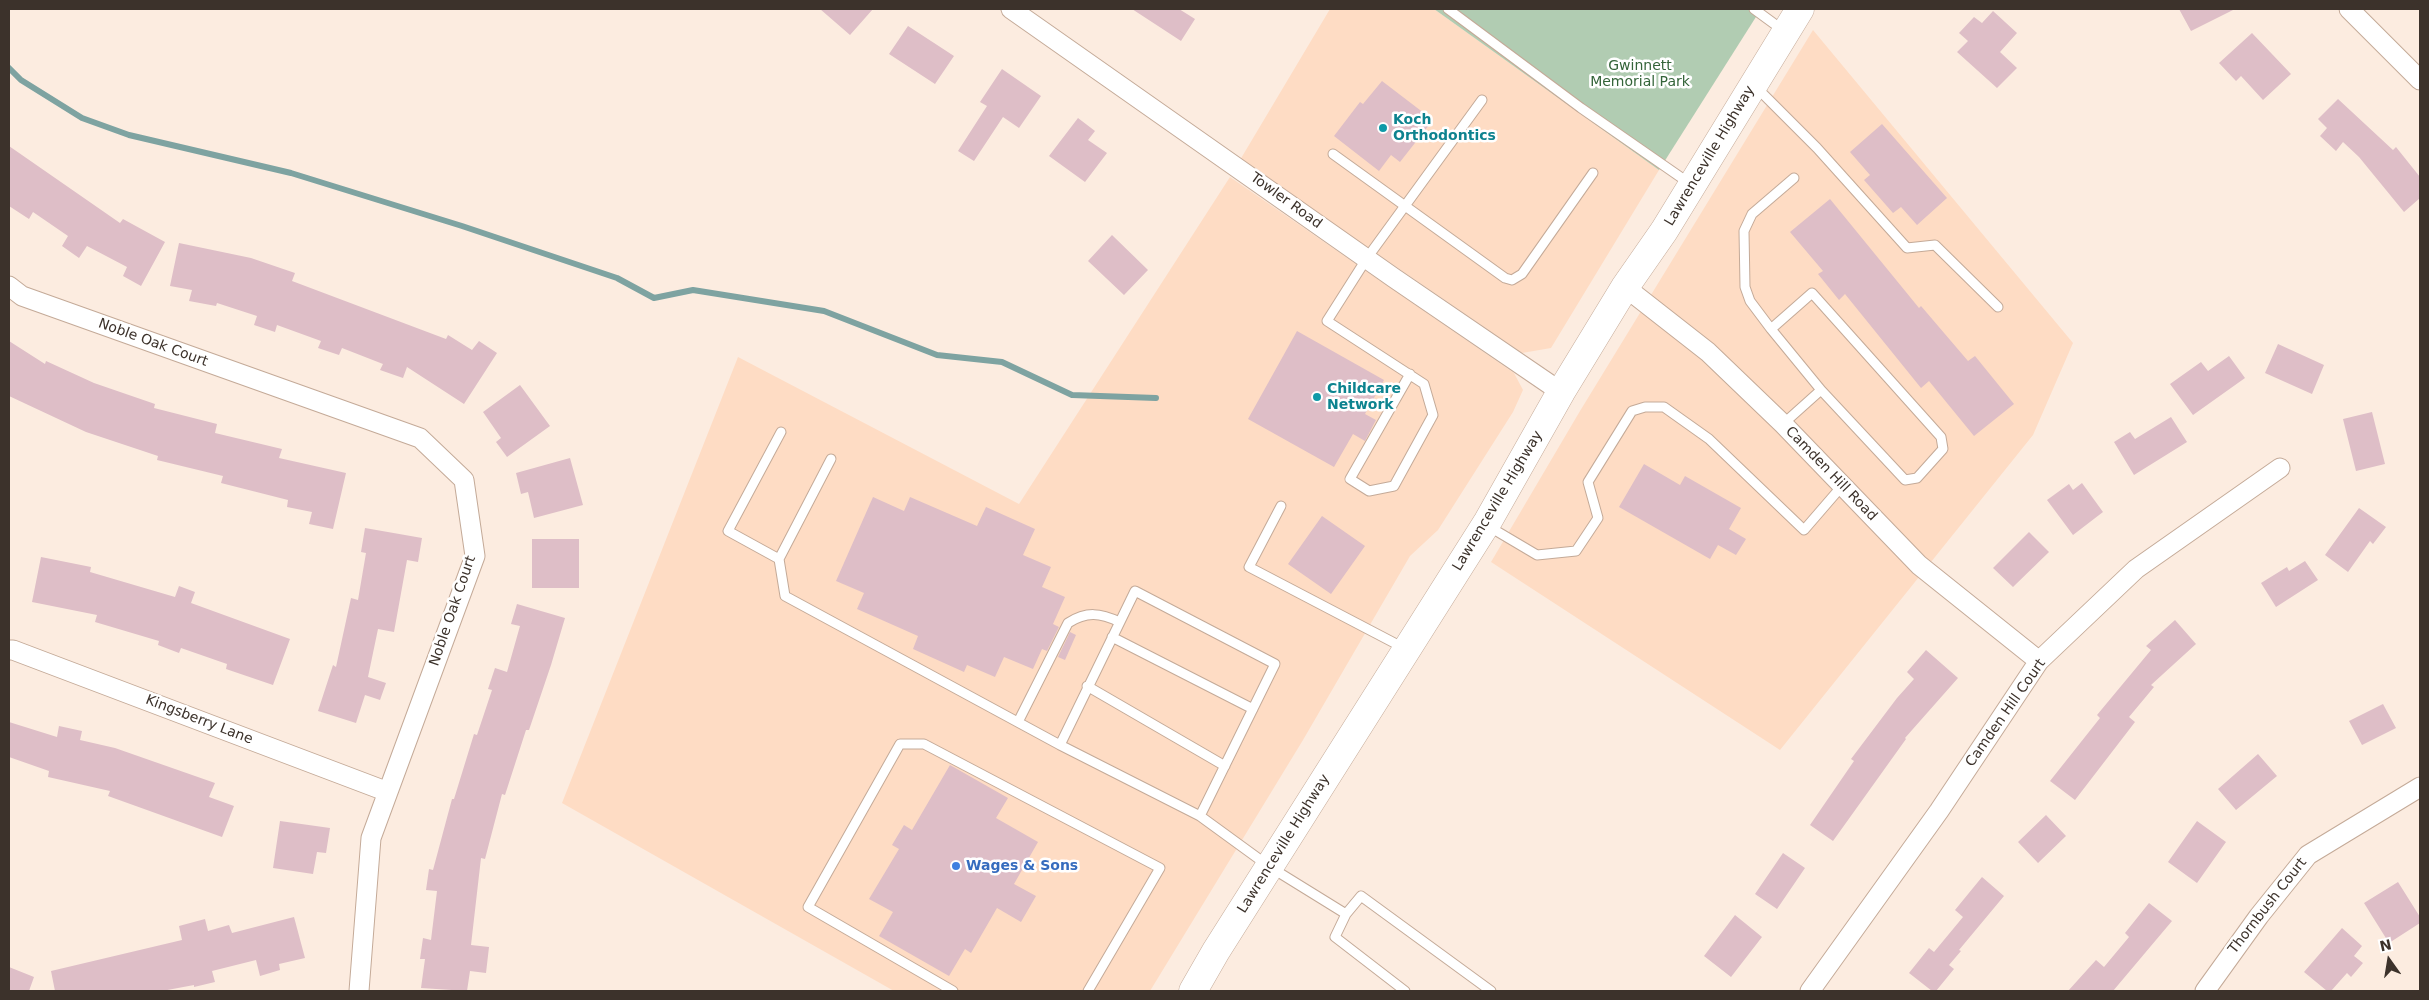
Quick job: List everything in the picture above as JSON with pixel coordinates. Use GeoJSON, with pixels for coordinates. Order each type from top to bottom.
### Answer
{"type":"FeatureCollection","features":[{"type":"Feature","properties":{"kind":"main road","name":"Lawrenceville Highway"},"geometry":{"type":"LineString","coordinates":[[1193,991],[1485,524],[1561,392],[1625,287],[1664,231],[1794,16]]}},
{"type":"Feature","properties":{"kind":"street","name":"Towler Road"},"geometry":{"type":"LineString","coordinates":[[1011,9],[1561,392]]}},
{"type":"Feature","properties":{"kind":"street"},"geometry":{"type":"LineString","coordinates":[[2349,9],[2420,80]]}},
{"type":"Feature","properties":{"kind":"street","name":"Noble Oak Court"},"geometry":{"type":"LineString","coordinates":[[9,286],[22,296],[420,438],[464,480],[475,556],[371,838],[359,991]]}},
{"type":"Feature","properties":{"kind":"street","name":"Camden Hill Road"},"geometry":{"type":"LineString","coordinates":[[1625,287],[1708,352],[1783,424],[1919,565],[2039,661]]}},
{"type":"Feature","properties":{"kind":"street","name":"Camden Hill Court"},"geometry":{"type":"LineString","coordinates":[[1810,991],[1939,811],[2039,661],[2136,569],[2280,468]]}},
{"type":"Feature","properties":{"kind":"street","name":"Kingsberry Lane"},"geometry":{"type":"LineString","coordinates":[[9,650],[388,792]]}},
{"type":"Feature","properties":{"kind":"street","name":"Thornbush Court"},"geometry":{"type":"LineString","coordinates":[[2204,991],[2259,916],[2308,855],[2420,787]]}},
{"type":"Feature","properties":{"kind":"lane"},"geometry":{"type":"LineString","coordinates":[[1448,9],[1581,108],[1692,185]]}},
{"type":"Feature","properties":{"kind":"lane"},"geometry":{"type":"LineString","coordinates":[[1754,9],[1794,16]]}},
{"type":"Feature","properties":{"kind":"lane"},"geometry":{"type":"LineString","coordinates":[[1754,84],[1817,148],[1907,248],[1935,246],[1998,307]]}},
{"type":"Feature","properties":{"kind":"lane"},"geometry":{"type":"LineString","coordinates":[[1410,374],[1350,479],[1369,491],[1394,486],[1433,416],[1424,384],[1410,374],[1327,321],[1367,258],[1482,100]]}},
{"type":"Feature","properties":{"kind":"lane"},"geometry":{"type":"LineString","coordinates":[[1333,154],[1505,278],[1512,280],[1522,274],[1593,173]]}},
{"type":"Feature","properties":{"kind":"lane"},"geometry":{"type":"LineString","coordinates":[[1771,329],[1812,293],[1941,437],[1943,449],[1917,478],[1905,480],[1821,390],[1771,329],[1750,301],[1745,287],[1744,231],[1752,214],[1794,178]]}},
{"type":"Feature","properties":{"kind":"lane"},"geometry":{"type":"LineString","coordinates":[[1783,424],[1821,390]]}},
{"type":"Feature","properties":{"kind":"lane"},"geometry":{"type":"LineString","coordinates":[[1485,524],[1537,555],[1576,550],[1598,518],[1588,482],[1632,411],[1645,407],[1664,407],[1709,439],[1804,530],[1842,486]]}},
{"type":"Feature","properties":{"kind":"lane"},"geometry":{"type":"LineString","coordinates":[[779,559],[728,531],[781,432]]}},
{"type":"Feature","properties":{"kind":"lane"},"geometry":{"type":"LineString","coordinates":[[831,459],[779,559],[785,596],[1060,745],[1200,816],[1270,866],[1346,914]]}},
{"type":"Feature","properties":{"kind":"lane"},"geometry":{"type":"LineString","coordinates":[[1281,506],[1249,567],[1406,650]]}},
{"type":"Feature","properties":{"kind":"lane"},"geometry":{"type":"LineString","coordinates":[[1060,745],[1087,686],[1135,591],[1275,664],[1200,816]]}},
{"type":"Feature","properties":{"kind":"lane"},"geometry":{"type":"LineString","coordinates":[[1018,722],[1068,623],[1081,615],[1092,613],[1120,622]]}},
{"type":"Feature","properties":{"kind":"lane"},"geometry":{"type":"LineString","coordinates":[[1112,637],[1253,709]]}},
{"type":"Feature","properties":{"kind":"lane"},"geometry":{"type":"LineString","coordinates":[[1087,686],[1225,766]]}},
{"type":"Feature","properties":{"kind":"lane"},"geometry":{"type":"LineString","coordinates":[[953,991],[808,908],[900,744],[924,744],[1160,868],[1088,991]]}},
{"type":"Feature","properties":{"kind":"lane"},"geometry":{"type":"LineString","coordinates":[[1404,991],[1335,937],[1346,914],[1361,896],[1491,991]]}},
{"type":"Feature","properties":{"kind":"shaded area"},"geometry":{"type":"Polygon","coordinates":[[[1330,9],[1434,9],[1659,170],[1551,348],[1522,353],[1240,160],[1330,9]]]}},
{"type":"Feature","properties":{"kind":"shaded area"},"geometry":{"type":"Polygon","coordinates":[[[1813,30],[2073,343],[2033,435],[1780,750],[1491,562],[1580,411],[1813,30]]]}},
{"type":"Feature","properties":{"kind":"shaded area"},"geometry":{"type":"Polygon","coordinates":[[[1230,177],[1514,373],[1523,390],[1513,412],[1438,530],[1410,556],[1303,740],[1150,991],[894,991],[562,803],[738,357],[1019,504],[1230,177]]]}},
{"type":"Feature","properties":{"kind":"green space","name":"Gwinnett Memorial Park"},"geometry":{"type":"Polygon","coordinates":[[[1434,9],[1761,9],[1659,170],[1434,9]]]}},
{"type":"Feature","properties":{"kind":"building"},"geometry":{"type":"Polygon","coordinates":[[[820,9],[873,9],[850,35],[820,9]]]}},
{"type":"Feature","properties":{"kind":"building"},"geometry":{"type":"Polygon","coordinates":[[[1132,9],[1179,9],[1195,19],[1181,41],[1132,9]]]}},
{"type":"Feature","properties":{"kind":"building"},"geometry":{"type":"Polygon","coordinates":[[[2179,9],[2235,9],[2191,31],[2179,9]]]}},
{"type":"Feature","properties":{"kind":"building"},"geometry":{"type":"Polygon","coordinates":[[[1993,11],[2017,33],[2000,52],[2017,68],[1997,88],[1957,52],[1968,41],[1959,33],[1974,17],[1982,23],[1993,11]]]}},
{"type":"Feature","properties":{"kind":"building"},"geometry":{"type":"Polygon","coordinates":[[[908,26],[954,56],[935,84],[889,54],[908,26]]]}},
{"type":"Feature","properties":{"kind":"building"},"geometry":{"type":"Polygon","coordinates":[[[2252,33],[2291,74],[2263,100],[2241,76],[2236,81],[2219,63],[2252,33]]]}},
{"type":"Feature","properties":{"kind":"building"},"geometry":{"type":"Polygon","coordinates":[[[1002,69],[1041,96],[1019,128],[1003,117],[974,161],[958,151],[987,106],[980,102],[1002,69]]]}},
{"type":"Feature","properties":{"kind":"building","name":"Koch Orthodontics"},"geometry":{"type":"Polygon","coordinates":[[[1382,81],[1433,120],[1400,162],[1391,155],[1379,171],[1334,136],[1360,102],[1363,104],[1382,81]]]}},
{"type":"Feature","properties":{"kind":"building"},"geometry":{"type":"Polygon","coordinates":[[[2338,99],[2393,150],[2396,147],[2420,177],[2420,198],[2404,212],[2359,157],[2343,142],[2336,151],[2320,136],[2327,128],[2318,119],[2338,99]]]}},
{"type":"Feature","properties":{"kind":"building"},"geometry":{"type":"Polygon","coordinates":[[[1078,118],[1095,131],[1088,140],[1107,153],[1085,182],[1049,156],[1078,118]]]}},
{"type":"Feature","properties":{"kind":"building"},"geometry":{"type":"Polygon","coordinates":[[[1882,124],[1947,198],[1917,225],[1901,207],[1893,213],[1864,180],[1870,175],[1850,152],[1882,124]]]}},
{"type":"Feature","properties":{"kind":"building"},"geometry":{"type":"Polygon","coordinates":[[[9,146],[120,223],[123,219],[165,242],[141,286],[123,276],[127,267],[87,246],[79,258],[62,246],[68,236],[33,212],[29,219],[9,206],[9,146]]]}},
{"type":"Feature","properties":{"kind":"building"},"geometry":{"type":"Polygon","coordinates":[[[1830,199],[1919,308],[1921,306],[1968,361],[1975,356],[2014,404],[1974,436],[1929,381],[1921,388],[1845,294],[1839,300],[1818,274],[1823,271],[1790,232],[1830,199]]]}},
{"type":"Feature","properties":{"kind":"building"},"geometry":{"type":"Polygon","coordinates":[[[1112,235],[1148,270],[1124,295],[1088,261],[1112,235]]]}},
{"type":"Feature","properties":{"kind":"building"},"geometry":{"type":"Polygon","coordinates":[[[179,243],[251,258],[295,273],[292,281],[446,339],[448,335],[472,350],[479,341],[497,353],[464,404],[407,367],[403,378],[380,370],[383,364],[342,348],[339,355],[318,348],[321,341],[277,325],[275,332],[254,325],[257,316],[217,303],[216,306],[189,301],[192,290],[170,286],[179,243]]]}},
{"type":"Feature","properties":{"kind":"building","name":"Childcare Network"},"geometry":{"type":"Polygon","coordinates":[[[1297,331],[1384,380],[1365,414],[1376,420],[1365,441],[1353,434],[1334,467],[1248,419],[1297,331]]]}},
{"type":"Feature","properties":{"kind":"building"},"geometry":{"type":"Polygon","coordinates":[[[9,341],[45,364],[46,361],[94,383],[155,404],[154,408],[217,424],[215,433],[282,449],[279,458],[346,473],[333,529],[309,524],[312,512],[287,507],[288,500],[221,483],[223,476],[157,460],[158,456],[86,432],[9,396],[9,341]]]}},
{"type":"Feature","properties":{"kind":"building"},"geometry":{"type":"Polygon","coordinates":[[[2278,344],[2324,365],[2312,394],[2265,373],[2278,344]]]}},
{"type":"Feature","properties":{"kind":"building"},"geometry":{"type":"Polygon","coordinates":[[[2229,356],[2245,378],[2193,415],[2170,384],[2201,362],[2208,371],[2229,356]]]}},
{"type":"Feature","properties":{"kind":"building"},"geometry":{"type":"Polygon","coordinates":[[[520,385],[550,426],[507,457],[496,442],[501,438],[483,412],[520,385]]]}},
{"type":"Feature","properties":{"kind":"building"},"geometry":{"type":"Polygon","coordinates":[[[2372,412],[2385,464],[2356,471],[2343,419],[2372,412]]]}},
{"type":"Feature","properties":{"kind":"building"},"geometry":{"type":"Polygon","coordinates":[[[2171,417],[2187,442],[2134,475],[2114,442],[2130,432],[2135,439],[2171,417]]]}},
{"type":"Feature","properties":{"kind":"building"},"geometry":{"type":"Polygon","coordinates":[[[570,458],[583,505],[534,518],[528,492],[521,494],[516,473],[570,458]]]}},
{"type":"Feature","properties":{"kind":"building"},"geometry":{"type":"Polygon","coordinates":[[[1644,464],[1680,485],[1685,476],[1741,508],[1729,529],[1746,539],[1736,555],[1718,545],[1710,559],[1619,507],[1644,464]]]}},
{"type":"Feature","properties":{"kind":"building"},"geometry":{"type":"Polygon","coordinates":[[[2082,483],[2103,512],[2073,535],[2047,500],[2069,484],[2073,490],[2082,483]]]}},
{"type":"Feature","properties":{"kind":"building"},"geometry":{"type":"Polygon","coordinates":[[[873,497],[904,511],[910,497],[977,526],[986,507],[1035,529],[1023,555],[1051,567],[1042,587],[1065,597],[1053,624],[1059,627],[1047,651],[1042,649],[1033,669],[1004,657],[995,677],[967,665],[964,672],[913,649],[918,636],[857,609],[864,593],[836,581],[873,497]]]}},
{"type":"Feature","properties":{"kind":"building"},"geometry":{"type":"Polygon","coordinates":[[[2359,508],[2386,527],[2373,544],[2370,541],[2348,572],[2325,555],[2359,508]]]}},
{"type":"Feature","properties":{"kind":"building"},"geometry":{"type":"Polygon","coordinates":[[[1322,516],[1365,546],[1331,594],[1288,564],[1322,516]]]}},
{"type":"Feature","properties":{"kind":"building"},"geometry":{"type":"Polygon","coordinates":[[[365,528],[422,538],[418,562],[407,560],[394,632],[378,629],[368,677],[386,683],[380,700],[365,695],[356,723],[318,711],[333,665],[336,667],[351,598],[358,600],[366,553],[361,552],[365,528]]]}},
{"type":"Feature","properties":{"kind":"building"},"geometry":{"type":"Polygon","coordinates":[[[2029,532],[2049,552],[2013,587],[1993,568],[2029,532]]]}},
{"type":"Feature","properties":{"kind":"building"},"geometry":{"type":"Polygon","coordinates":[[[532,539],[579,539],[579,588],[532,588],[532,539]]]}},
{"type":"Feature","properties":{"kind":"building"},"geometry":{"type":"Polygon","coordinates":[[[41,557],[91,567],[90,572],[175,597],[179,586],[195,592],[191,603],[290,639],[273,685],[226,669],[227,664],[181,648],[179,653],[158,645],[159,641],[95,622],[97,615],[32,602],[41,557]]]}},
{"type":"Feature","properties":{"kind":"building"},"geometry":{"type":"Polygon","coordinates":[[[2305,561],[2318,580],[2276,607],[2261,583],[2287,567],[2289,571],[2305,561]]]}},
{"type":"Feature","properties":{"kind":"building"},"geometry":{"type":"Polygon","coordinates":[[[517,604],[565,618],[529,730],[526,730],[505,795],[502,794],[485,859],[481,858],[471,945],[489,947],[486,973],[470,971],[467,991],[421,988],[425,959],[420,959],[423,938],[431,940],[437,891],[426,890],[429,869],[433,870],[452,799],[454,799],[474,734],[477,735],[492,690],[488,689],[495,668],[507,672],[520,626],[511,624],[517,604]]]}},
{"type":"Feature","properties":{"kind":"building"},"geometry":{"type":"Polygon","coordinates":[[[2175,620],[2196,644],[2151,685],[2154,687],[2129,717],[2135,722],[2075,800],[2050,781],[2100,718],[2097,715],[2151,650],[2146,646],[2175,620]]]}},
{"type":"Feature","properties":{"kind":"building"},"geometry":{"type":"Polygon","coordinates":[[[1070,632],[1076,635],[1065,660],[1058,657],[1070,632]]]}},
{"type":"Feature","properties":{"kind":"building"},"geometry":{"type":"Polygon","coordinates":[[[1926,650],[1958,678],[1905,738],[1833,841],[1810,825],[1854,761],[1851,759],[1897,698],[1914,679],[1907,672],[1926,650]]]}},
{"type":"Feature","properties":{"kind":"building"},"geometry":{"type":"Polygon","coordinates":[[[2383,704],[2396,728],[2362,745],[2349,721],[2383,704]]]}},
{"type":"Feature","properties":{"kind":"building"},"geometry":{"type":"Polygon","coordinates":[[[9,722],[57,737],[59,726],[82,731],[80,740],[115,748],[215,783],[209,797],[234,806],[222,837],[108,796],[110,791],[48,777],[49,771],[9,757],[9,722]]]}},
{"type":"Feature","properties":{"kind":"building"},"geometry":{"type":"Polygon","coordinates":[[[2258,754],[2277,776],[2236,810],[2218,789],[2258,754]]]}},
{"type":"Feature","properties":{"kind":"building","name":"Wages & Sons"},"geometry":{"type":"Polygon","coordinates":[[[950,765],[1008,798],[996,818],[1038,842],[1014,884],[1036,896],[1021,922],[997,908],[971,953],[965,949],[949,976],[879,936],[893,912],[869,899],[899,849],[892,845],[904,825],[912,830],[950,765]]]}},
{"type":"Feature","properties":{"kind":"building"},"geometry":{"type":"Polygon","coordinates":[[[2046,815],[2066,836],[2038,863],[2018,842],[2046,815]]]}},
{"type":"Feature","properties":{"kind":"building"},"geometry":{"type":"Polygon","coordinates":[[[280,821],[330,828],[326,853],[317,852],[313,874],[273,868],[280,821]]]}},
{"type":"Feature","properties":{"kind":"building"},"geometry":{"type":"Polygon","coordinates":[[[2197,821],[2226,842],[2197,883],[2168,862],[2197,821]]]}},
{"type":"Feature","properties":{"kind":"building"},"geometry":{"type":"Polygon","coordinates":[[[1783,853],[1805,868],[1777,909],[1755,894],[1783,853]]]}},
{"type":"Feature","properties":{"kind":"building"},"geometry":{"type":"Polygon","coordinates":[[[1982,877],[2004,896],[1959,950],[1961,951],[1949,965],[1954,969],[1936,991],[1932,991],[1909,973],[1929,948],[1934,952],[1963,917],[1955,910],[1982,877]]]}},
{"type":"Feature","properties":{"kind":"building"},"geometry":{"type":"Polygon","coordinates":[[[2398,882],[2420,917],[2420,923],[2389,943],[2364,903],[2398,882]]]}},
{"type":"Feature","properties":{"kind":"building"},"geometry":{"type":"Polygon","coordinates":[[[2149,903],[2172,921],[2113,991],[2068,991],[2096,960],[2104,967],[2129,937],[2125,933],[2149,903]]]}},
{"type":"Feature","properties":{"kind":"building"},"geometry":{"type":"Polygon","coordinates":[[[1735,915],[1762,937],[1731,977],[1704,956],[1735,915]]]}},
{"type":"Feature","properties":{"kind":"building"},"geometry":{"type":"Polygon","coordinates":[[[294,917],[305,958],[279,964],[280,970],[260,976],[256,960],[212,971],[215,982],[194,987],[194,985],[162,991],[55,991],[51,971],[182,940],[179,926],[205,919],[208,931],[229,925],[232,933],[294,917]]]}},
{"type":"Feature","properties":{"kind":"building"},"geometry":{"type":"Polygon","coordinates":[[[2342,928],[2362,946],[2354,956],[2363,963],[2351,977],[2347,973],[2331,991],[2327,991],[2304,972],[2342,928]]]}},
{"type":"Feature","properties":{"kind":"building"},"geometry":{"type":"Polygon","coordinates":[[[9,967],[34,977],[29,991],[9,991],[9,967]]]}},
{"type":"Feature","properties":{"kind":"waterway"},"geometry":{"type":"LineString","coordinates":[[9,68],[21,80],[82,118],[129,135],[291,173],[462,226],[617,278],[654,298],[693,290],[824,311],[937,355],[1002,362],[1072,395],[1156,398]]}},
{"type":"Feature","properties":{"kind":"place","name":"Koch Orthodontics"},"geometry":{"type":"Point","coordinates":[1383,128]}},
{"type":"Feature","properties":{"kind":"place","name":"Childcare Network"},"geometry":{"type":"Point","coordinates":[1317,397]}},
{"type":"Feature","properties":{"kind":"place","name":"Wages & Sons"},"geometry":{"type":"Point","coordinates":[956,866]}}]}
